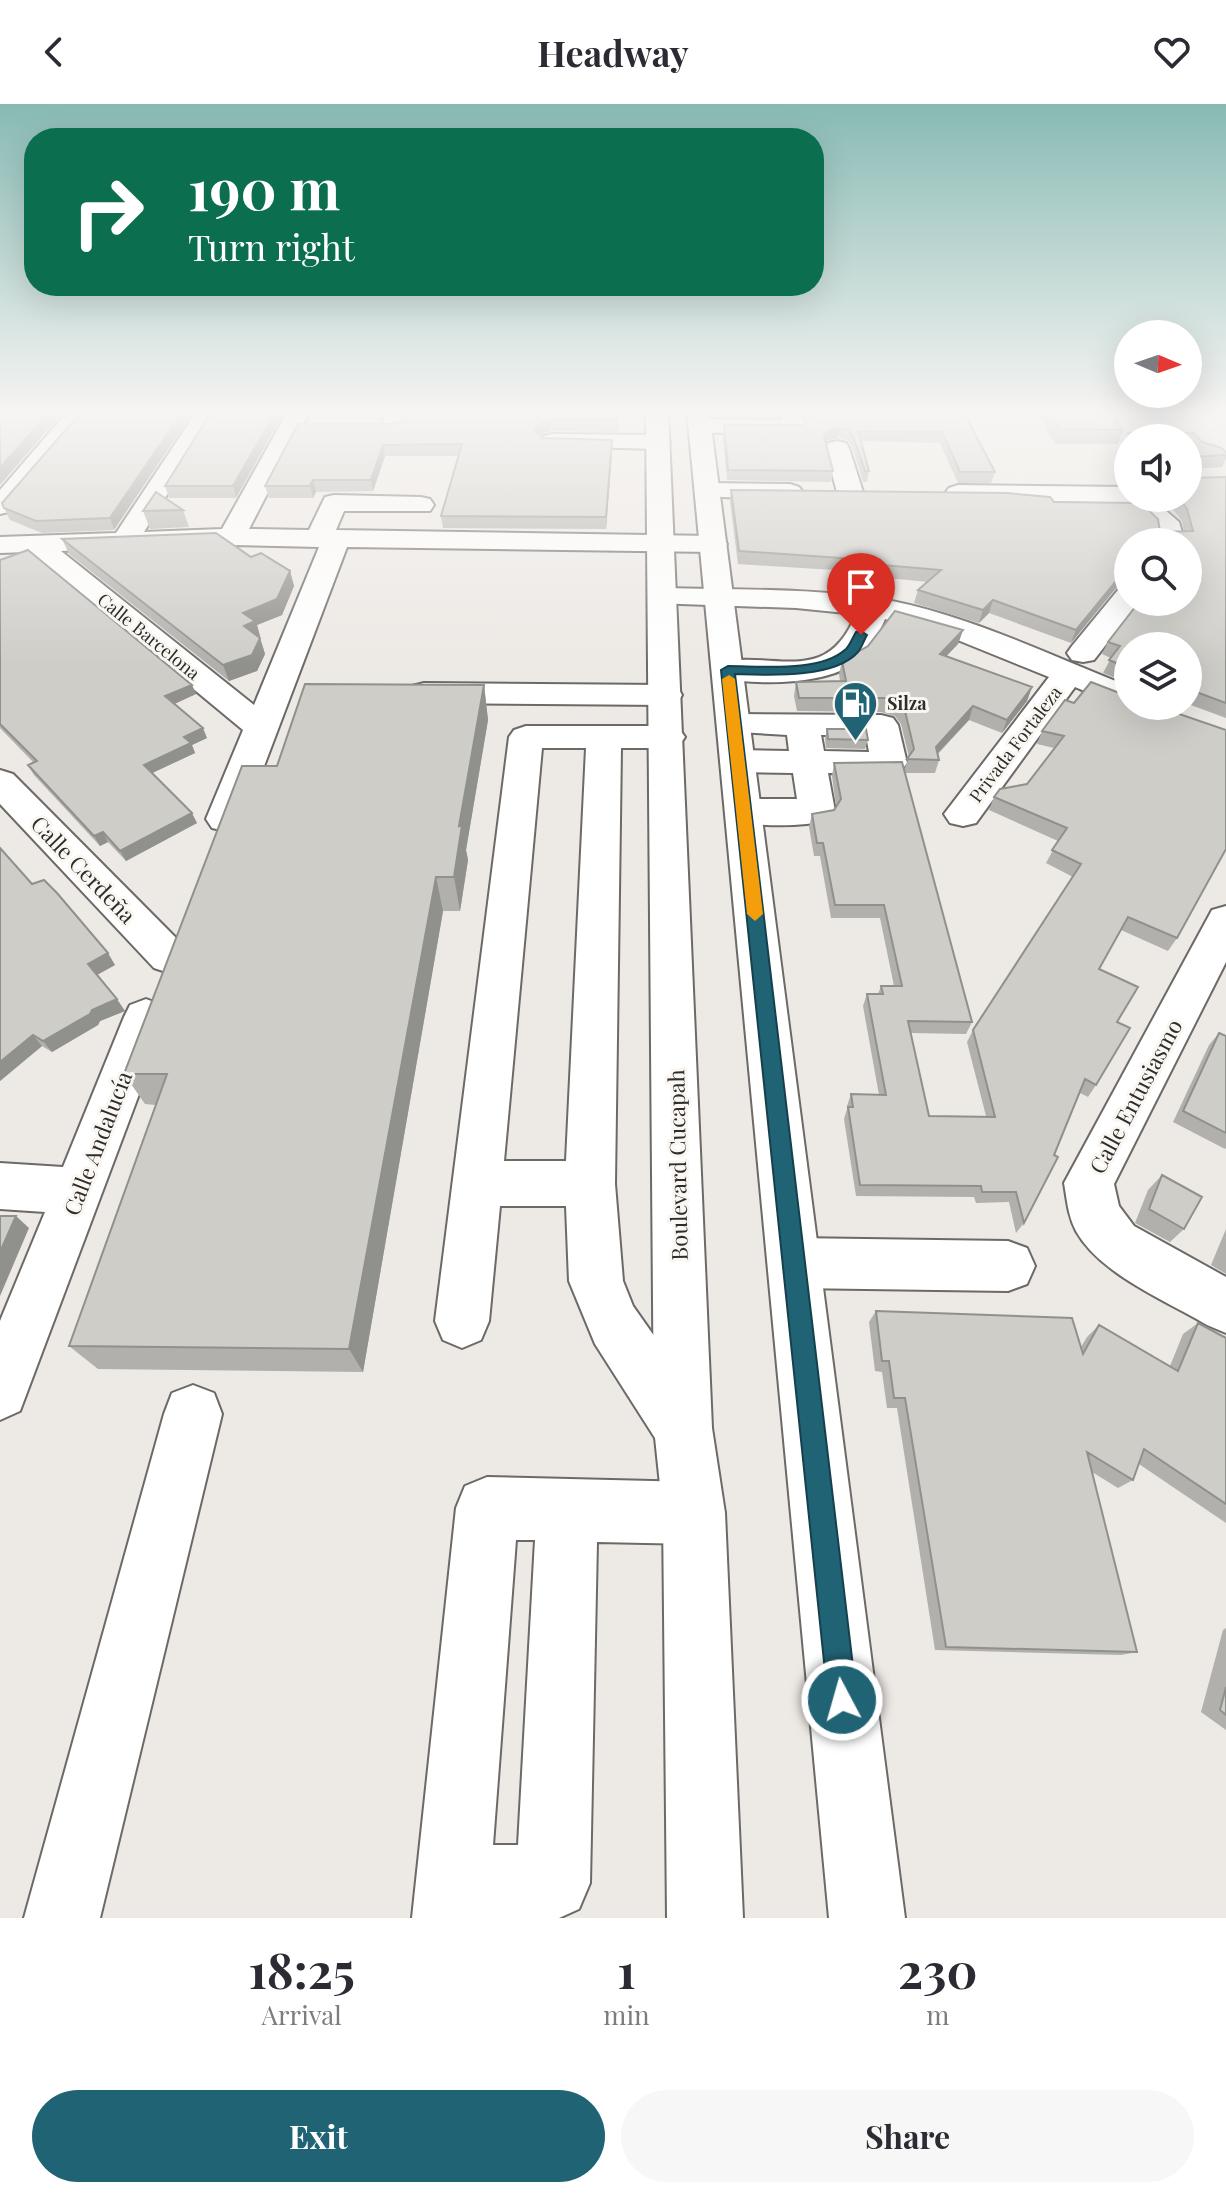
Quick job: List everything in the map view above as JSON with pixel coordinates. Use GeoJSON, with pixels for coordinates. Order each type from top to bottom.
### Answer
{"type":"FeatureCollection","features":[{"type":"Feature","properties":{"kind":"street"},"geometry":{"type":"LineString","coordinates":[[125,540],[154,496]]}},
{"type":"Feature","properties":{"kind":"street"},"geometry":{"type":"LineString","coordinates":[[231,537],[256,496]]}},
{"type":"Feature","properties":{"kind":"street","name":"Boulevard Cucapah"},"geometry":{"type":"LineString","coordinates":[[666,496],[659,543],[667,716],[683,1428],[694,1513],[705,1918]]}},
{"type":"Feature","properties":{"kind":"street"},"geometry":{"type":"LineString","coordinates":[[709,496],[867,1918]]}},
{"type":"Feature","properties":{"kind":"street"},"geometry":{"type":"LineString","coordinates":[[210,857],[283,704],[334,503],[421,505]]}},
{"type":"Feature","properties":{"kind":"street"},"geometry":{"type":"LineString","coordinates":[[1151,512],[1169,528]]}},
{"type":"Feature","properties":{"kind":"street"},"geometry":{"type":"LineString","coordinates":[[0,545],[231,537],[659,543],[717,574],[815,601],[874,607],[1075,663],[1114,667]]}},
{"type":"Feature","properties":{"kind":"street","name":"Calle Barcelona"},"geometry":{"type":"LineString","coordinates":[[35,544],[283,704]]}},
{"type":"Feature","properties":{"kind":"street"},"geometry":{"type":"LineString","coordinates":[[663,588],[717,574],[874,587],[933,600],[1075,663],[1114,688]]}},
{"type":"Feature","properties":{"kind":"street"},"geometry":{"type":"LineString","coordinates":[[728,670],[787,659],[829,664],[852,651],[874,607]]}},
{"type":"Feature","properties":{"kind":"street","name":"Privada Fortaleza"},"geometry":{"type":"LineString","coordinates":[[963,814],[1114,614]]}},
{"type":"Feature","properties":{"kind":"street"},"geometry":{"type":"LineString","coordinates":[[388,693],[667,716]]}},
{"type":"Feature","properties":{"kind":"street"},"geometry":{"type":"LineString","coordinates":[[462,1321],[526,737],[604,737],[667,716]]}},
{"type":"Feature","properties":{"kind":"street"},"geometry":{"type":"LineString","coordinates":[[802,724],[881,725],[889,763],[808,762],[736,743],[802,724]]}},
{"type":"Feature","properties":{"kind":"street"},"geometry":{"type":"LineString","coordinates":[[743,811],[817,811],[802,724]]}},
{"type":"Feature","properties":{"kind":"street"},"geometry":{"type":"LineString","coordinates":[[604,737],[590,1184],[596,1281],[614,1325],[683,1428]]}},
{"type":"Feature","properties":{"kind":"street","name":"Calle Cerdeña"},"geometry":{"type":"LineString","coordinates":[[0,782],[169,957]]}},
{"type":"Feature","properties":{"kind":"street","name":"Calle Andalucía"},"geometry":{"type":"LineString","coordinates":[[0,1391],[187,914]]}},
{"type":"Feature","properties":{"kind":"street","name":"Calle Entusiasmo"},"geometry":{"type":"LineString","coordinates":[[1226,921],[1089,1183],[1095,1216],[1116,1243],[1226,1306]]}},
{"type":"Feature","properties":{"kind":"street"},"geometry":{"type":"LineString","coordinates":[[478,1183],[590,1184]]}},
{"type":"Feature","properties":{"kind":"street"},"geometry":{"type":"LineString","coordinates":[[0,1186],[78,1191]]}},
{"type":"Feature","properties":{"kind":"street"},"geometry":{"type":"LineString","coordinates":[[794,1263],[1008,1266]]}},
{"type":"Feature","properties":{"kind":"street"},"geometry":{"type":"LineString","coordinates":[[62,1918],[193,1414]]}},
{"type":"Feature","properties":{"kind":"street"},"geometry":{"type":"LineString","coordinates":[[567,1511],[553,1883],[452,1900],[487,1508],[694,1513]]}},
{"type":"Feature","properties":{"kind":"building"},"geometry":{"type":"Polygon","coordinates":[[[8,496],[125,496],[110,518],[36,521],[4,508],[2,503],[8,496]]]}},
{"type":"Feature","properties":{"kind":"building"},"geometry":{"type":"Polygon","coordinates":[[[154,496],[161,496],[183,510],[143,511],[154,496]]]}},
{"type":"Feature","properties":{"kind":"building"},"geometry":{"type":"Polygon","coordinates":[[[447,496],[608,496],[606,517],[441,516],[447,496]]]}},
{"type":"Feature","properties":{"kind":"building"},"geometry":{"type":"Polygon","coordinates":[[[732,496],[1035,496],[1050,497],[1054,502],[1114,503],[1114,512],[1151,512],[1158,519],[1159,528],[1114,528],[1114,584],[1076,630],[993,600],[983,610],[918,590],[941,570],[870,564],[869,560],[739,551],[732,496]]]}},
{"type":"Feature","properties":{"kind":"building"},"geometry":{"type":"Polygon","coordinates":[[[1202,496],[1226,496],[1226,703],[1202,694],[1202,632],[1116,632],[1128,616],[1202,616],[1202,528],[1192,528],[1188,512],[1202,512],[1202,496]]]}},
{"type":"Feature","properties":{"kind":"building"},"geometry":{"type":"Polygon","coordinates":[[[216,533],[251,557],[261,553],[290,571],[277,599],[243,613],[255,621],[244,626],[260,638],[252,655],[223,665],[62,539],[216,533]]]}},
{"type":"Feature","properties":{"kind":"building"},"geometry":{"type":"Polygon","coordinates":[[[28,550],[192,685],[165,696],[203,728],[184,737],[191,743],[144,765],[192,813],[120,851],[103,832],[94,836],[28,765],[37,761],[0,724],[0,560],[28,550]]]}},
{"type":"Feature","properties":{"kind":"building"},"geometry":{"type":"Polygon","coordinates":[[[895,611],[963,630],[940,654],[1032,687],[1007,720],[973,706],[936,747],[939,760],[907,759],[914,749],[905,711],[899,703],[884,698],[799,698],[796,682],[846,681],[842,661],[868,646],[895,611]]]}},
{"type":"Feature","properties":{"kind":"building"},"geometry":{"type":"Polygon","coordinates":[[[1091,682],[1114,691],[1114,720],[1197,720],[1226,730],[1226,849],[1177,938],[1128,917],[1099,969],[1138,987],[1117,1022],[1130,1028],[1096,1085],[1085,1079],[1054,1155],[1058,1157],[1024,1223],[1016,1192],[982,1192],[981,1186],[860,1185],[848,1107],[853,1107],[851,1094],[886,1095],[867,994],[883,994],[881,986],[902,986],[884,905],[835,905],[823,843],[817,843],[812,814],[834,810],[841,799],[834,763],[902,762],[972,1022],[908,1021],[929,1116],[995,1117],[973,1030],[1081,864],[1052,850],[1067,828],[994,797],[1000,789],[1027,784],[1064,736],[1042,731],[1065,700],[1074,703],[1091,682]]]}},
{"type":"Feature","properties":{"kind":"building"},"geometry":{"type":"Polygon","coordinates":[[[305,684],[484,685],[459,826],[462,825],[454,877],[436,877],[349,1349],[69,1346],[167,1074],[124,1074],[242,766],[277,766],[305,684]]]}},
{"type":"Feature","properties":{"kind":"building"},"geometry":{"type":"Polygon","coordinates":[[[827,729],[866,729],[868,740],[828,739],[827,729]]]}},
{"type":"Feature","properties":{"kind":"building"},"geometry":{"type":"Polygon","coordinates":[[[0,848],[32,884],[44,880],[108,953],[88,964],[117,999],[92,1010],[43,1041],[33,1035],[0,1062],[0,848]]]}},
{"type":"Feature","properties":{"kind":"building"},"geometry":{"type":"Polygon","coordinates":[[[1219,1033],[1226,1036],[1226,1133],[1183,1111],[1219,1033]]]}},
{"type":"Feature","properties":{"kind":"building"},"geometry":{"type":"Polygon","coordinates":[[[1162,1175],[1202,1197],[1184,1229],[1149,1209],[1162,1175]]]}},
{"type":"Feature","properties":{"kind":"building"},"geometry":{"type":"Polygon","coordinates":[[[0,1216],[16,1216],[0,1252],[0,1216]]]}},
{"type":"Feature","properties":{"kind":"building"},"geometry":{"type":"Polygon","coordinates":[[[876,1311],[1072,1318],[1083,1354],[1099,1325],[1178,1371],[1198,1323],[1226,1338],[1226,1504],[1144,1449],[1133,1480],[1087,1452],[1137,1652],[946,1647],[905,1398],[894,1398],[889,1361],[882,1361],[876,1311]]]}},
{"type":"Feature","properties":{"kind":"building"},"geometry":{"type":"Polygon","coordinates":[[[1226,1687],[1226,1715],[1220,1710],[1226,1687]]]}},
{"type":"Feature","properties":{"kind":"slow traffic"},"geometry":{"type":"LineString","coordinates":[[729,679],[755,914]]}},
{"type":"Feature","properties":{"kind":"place","name":"Silza"},"geometry":{"type":"Point","coordinates":[856,742]}},
{"type":"Feature","properties":{"kind":"route"},"geometry":{"type":"LineString","coordinates":[[842,1700],[728,670],[789,671],[829,664],[852,651],[861,635]]}}]}
